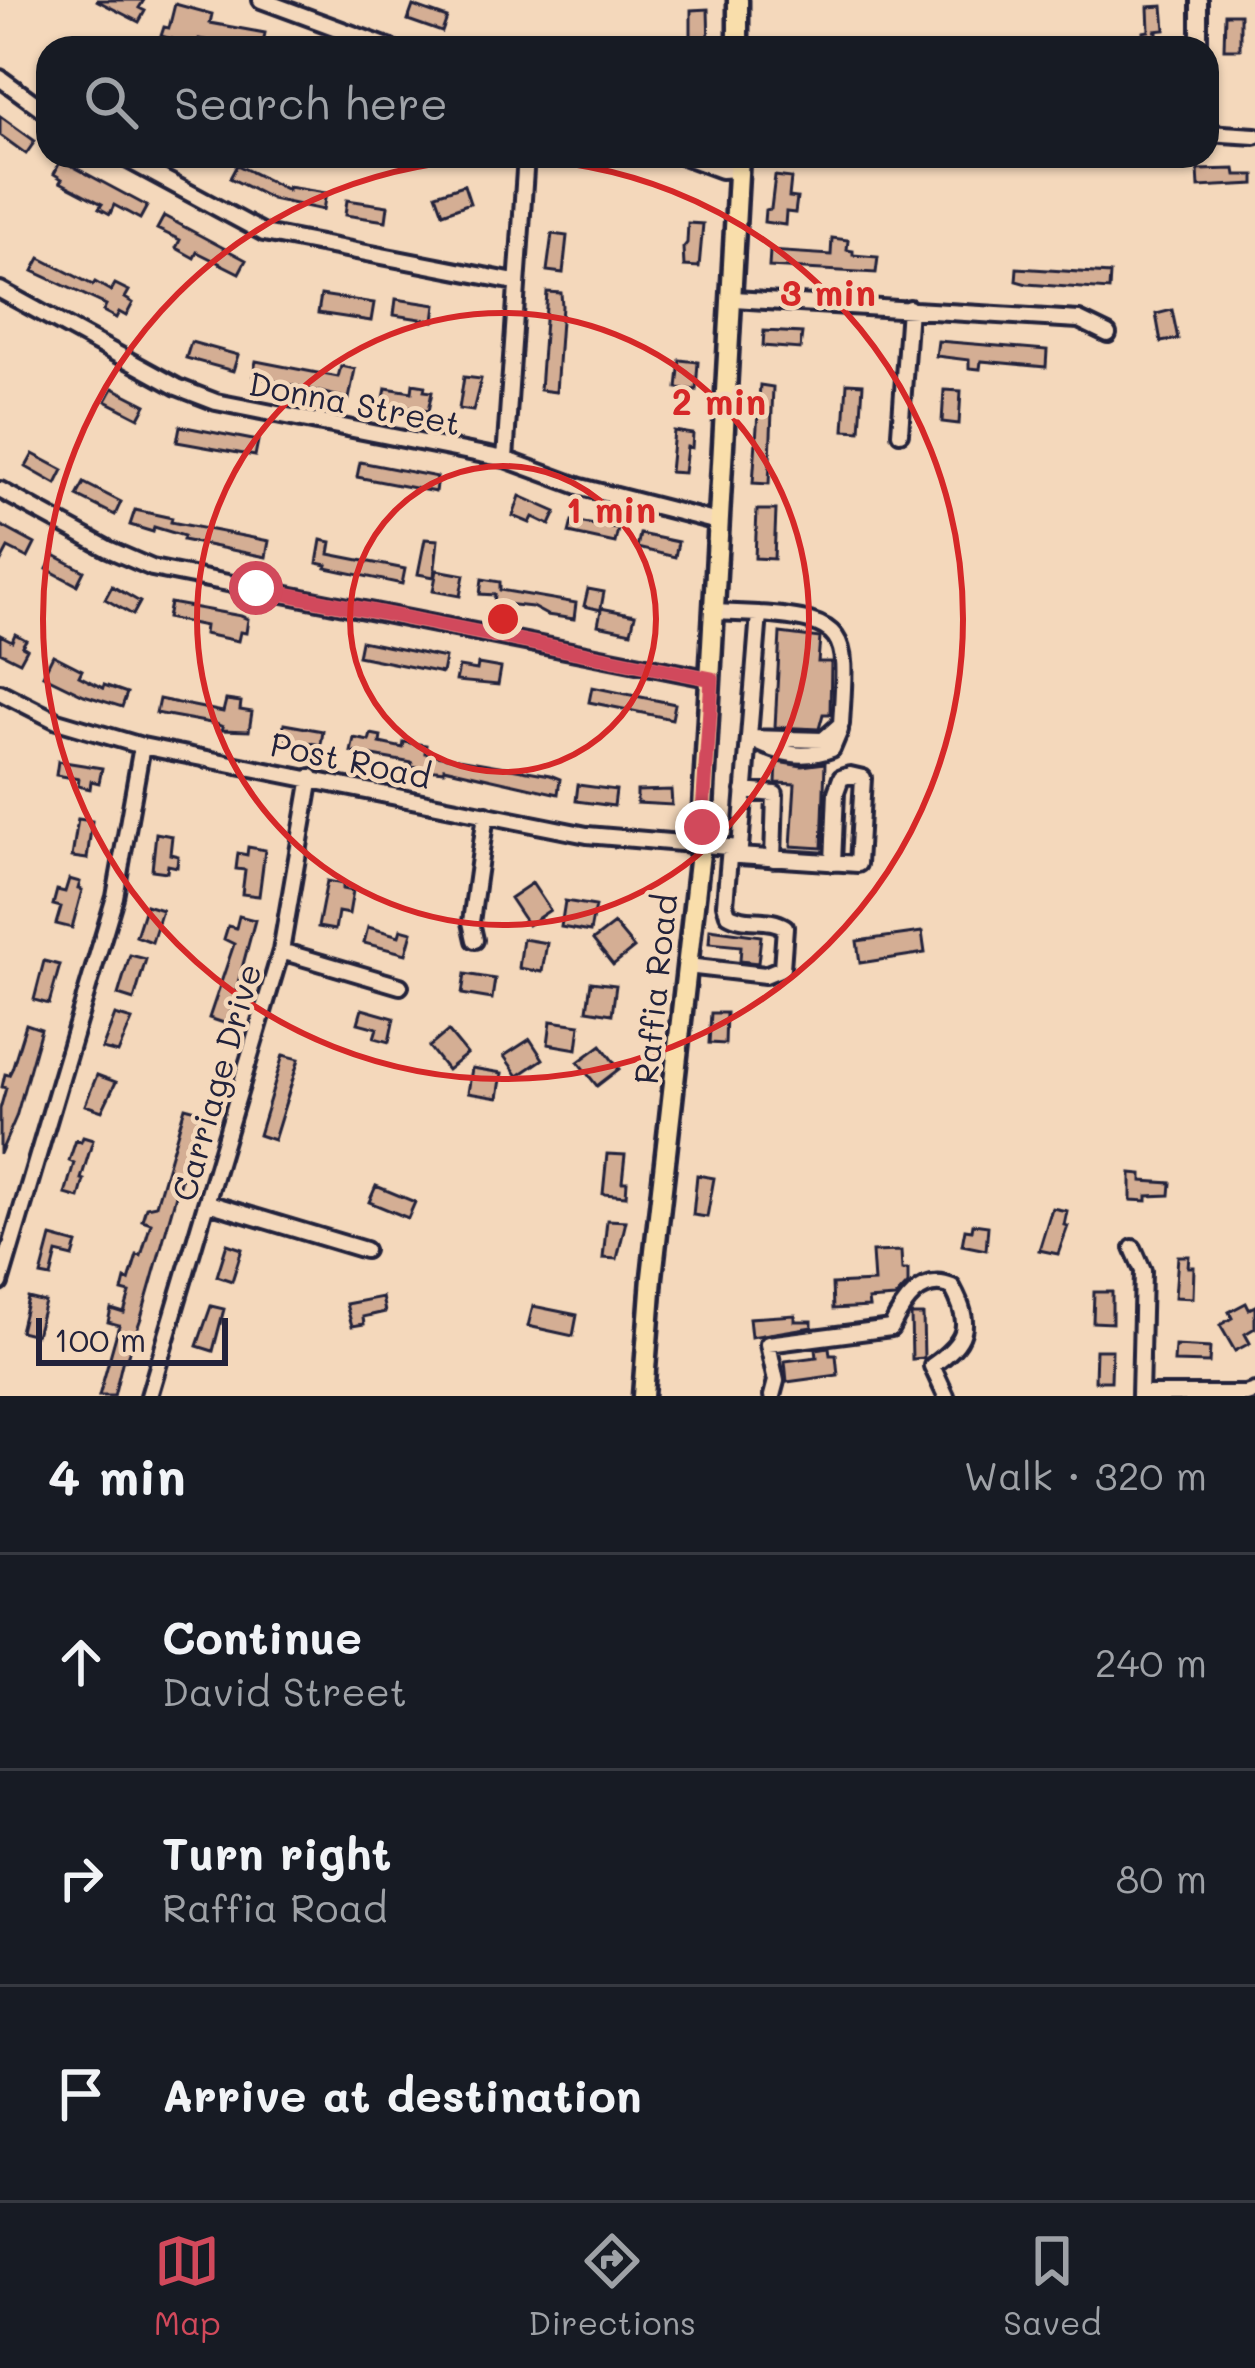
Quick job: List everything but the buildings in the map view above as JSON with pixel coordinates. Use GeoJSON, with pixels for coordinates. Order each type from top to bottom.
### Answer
{"type":"FeatureCollection","features":[{"type":"Feature","properties":{"kind":"main road"},"geometry":{"type":"LineString","coordinates":[[738,0],[739,36]]}},
{"type":"Feature","properties":{"kind":"main road","name":"Raffia Road"},"geometry":{"type":"LineString","coordinates":[[644,1396],[652,1277],[700,844],[739,168]]}},
{"type":"Feature","properties":{"kind":"street"},"geometry":{"type":"LineString","coordinates":[[262,0],[359,36]]}},
{"type":"Feature","properties":{"kind":"street"},"geometry":{"type":"LineString","coordinates":[[1198,36],[1199,0]]}},
{"type":"Feature","properties":{"kind":"street"},"geometry":{"type":"LineString","coordinates":[[0,78],[36,104]]}},
{"type":"Feature","properties":{"kind":"street"},"geometry":{"type":"LineString","coordinates":[[1219,134],[1255,136]]}},
{"type":"Feature","properties":{"kind":"street"},"geometry":{"type":"LineString","coordinates":[[144,168],[264,232],[515,282]]}},
{"type":"Feature","properties":{"kind":"street"},"geometry":{"type":"LineString","coordinates":[[505,459],[525,168]]}},
{"type":"Feature","properties":{"kind":"street","name":"Donna Street"},"geometry":{"type":"LineString","coordinates":[[0,290],[177,387],[216,402],[505,459],[581,487],[718,522]]}},
{"type":"Feature","properties":{"kind":"street"},"geometry":{"type":"LineString","coordinates":[[734,299],[1079,320],[1108,334]]}},
{"type":"Feature","properties":{"kind":"street"},"geometry":{"type":"LineString","coordinates":[[900,433],[909,308]]}},
{"type":"Feature","properties":{"kind":"street"},"geometry":{"type":"LineString","coordinates":[[0,490],[152,568],[712,679]]}},
{"type":"Feature","properties":{"kind":"street"},"geometry":{"type":"LineString","coordinates":[[715,612],[818,621],[830,630],[844,664],[841,724],[823,740],[749,738]]}},
{"type":"Feature","properties":{"kind":"street"},"geometry":{"type":"LineString","coordinates":[[687,966],[765,976],[782,968],[785,927],[728,914],[744,791],[758,614]]}},
{"type":"Feature","properties":{"kind":"street","name":"Post Road"},"geometry":{"type":"LineString","coordinates":[[0,692],[57,721],[142,746],[587,835],[735,847],[739,856],[833,863]]}},
{"type":"Feature","properties":{"kind":"street"},"geometry":{"type":"LineString","coordinates":[[0,1283],[115,897],[142,746]]}},
{"type":"Feature","properties":{"kind":"street","name":"Carriage Drive"},"geometry":{"type":"LineString","coordinates":[[149,1396],[281,951],[311,777]]}},
{"type":"Feature","properties":{"kind":"street"},"geometry":{"type":"LineString","coordinates":[[841,778],[863,778],[858,864],[833,863],[836,792],[841,778]]}},
{"type":"Feature","properties":{"kind":"street"},"geometry":{"type":"LineString","coordinates":[[744,791],[775,794],[773,859]]}},
{"type":"Feature","properties":{"kind":"street"},"geometry":{"type":"LineString","coordinates":[[475,940],[471,922],[487,814]]}},
{"type":"Feature","properties":{"kind":"street"},"geometry":{"type":"LineString","coordinates":[[281,951],[400,986]]}},
{"type":"Feature","properties":{"kind":"street"},"geometry":{"type":"LineString","coordinates":[[208,1202],[365,1250]]}},
{"type":"Feature","properties":{"kind":"street"},"geometry":{"type":"LineString","coordinates":[[1133,1248],[1143,1271],[1141,1395],[1255,1391]]}},
{"type":"Feature","properties":{"kind":"street"},"geometry":{"type":"LineString","coordinates":[[772,1396],[776,1381],[768,1344],[891,1328],[900,1309],[925,1284],[939,1281],[952,1286],[965,1317],[955,1350],[932,1366],[946,1396]]}},
{"type":"Feature","properties":{"kind":"route"},"geometry":{"type":"LineString","coordinates":[[256,588],[712,679],[702,827]]}}]}
